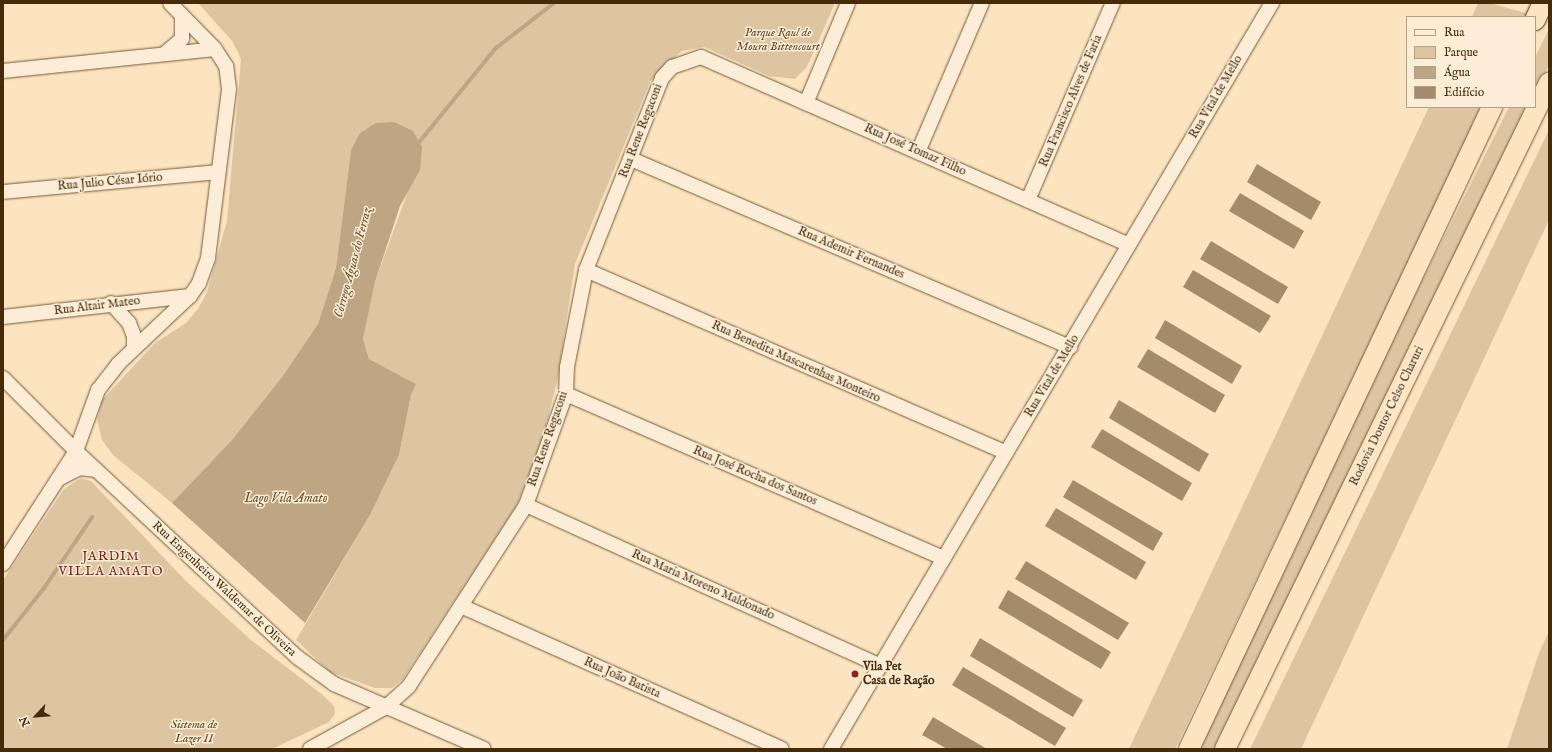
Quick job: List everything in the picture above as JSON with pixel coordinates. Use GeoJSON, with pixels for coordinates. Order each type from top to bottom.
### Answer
{"type":"FeatureCollection","features":[{"type":"Feature","properties":{"kind":"highway"},"geometry":{"type":"LineString","coordinates":[[1536,18],[1544,3]]}},
{"type":"Feature","properties":{"kind":"highway","name":"Rodovia Doutor Celso Charuri"},"geometry":{"type":"LineString","coordinates":[[1225,749],[1549,83]]}},
{"type":"Feature","properties":{"kind":"highway"},"geometry":{"type":"LineString","coordinates":[[1189,749],[1492,108]]}},
{"type":"Feature","properties":{"kind":"street"},"geometry":{"type":"LineString","coordinates":[[5,556],[76,451],[98,390],[134,348],[190,296],[199,282],[208,258],[217,172],[229,89],[226,66],[215,49],[170,3]]}},
{"type":"Feature","properties":{"kind":"street"},"geometry":{"type":"LineString","coordinates":[[806,102],[848,3]]}},
{"type":"Feature","properties":{"kind":"street"},"geometry":{"type":"LineString","coordinates":[[918,152],[982,3]]}},
{"type":"Feature","properties":{"kind":"street","name":"Rua Francisco Alves de Faria"},"geometry":{"type":"LineString","coordinates":[[1028,200],[1113,3]]}},
{"type":"Feature","properties":{"kind":"street","name":"Rua Vital de Mello"},"geometry":{"type":"LineString","coordinates":[[831,749],[879,665],[1070,347],[1272,3]]}},
{"type":"Feature","properties":{"kind":"street"},"geometry":{"type":"LineString","coordinates":[[1535,3],[1549,8]]}},
{"type":"Feature","properties":{"kind":"street"},"geometry":{"type":"LineString","coordinates":[[164,54],[182,39],[182,15]]}},
{"type":"Feature","properties":{"kind":"street"},"geometry":{"type":"LineString","coordinates":[[3,71],[215,49]]}},
{"type":"Feature","properties":{"kind":"street","name":"Rua José Tomaz Filho"},"geometry":{"type":"LineString","coordinates":[[701,57],[1129,245]]}},
{"type":"Feature","properties":{"kind":"street","name":"Rua Rene Regaconi"},"geometry":{"type":"LineString","coordinates":[[310,749],[386,706],[409,686],[526,505],[566,394],[567,367],[586,270],[662,78],[672,67],[701,57]]}},
{"type":"Feature","properties":{"kind":"street","name":"Rua Ademir Fernandes"},"geometry":{"type":"LineString","coordinates":[[631,159],[1070,347]]}},
{"type":"Feature","properties":{"kind":"street","name":"Rua Julio César Iório"},"geometry":{"type":"LineString","coordinates":[[3,192],[217,172]]}},
{"type":"Feature","properties":{"kind":"street","name":"Rua Benedita Mascarenhas Monteiro"},"geometry":{"type":"LineString","coordinates":[[586,270],[1006,453]]}},
{"type":"Feature","properties":{"kind":"street","name":"Rua Altair Mateo"},"geometry":{"type":"LineString","coordinates":[[3,317],[190,296]]}},
{"type":"Feature","properties":{"kind":"street"},"geometry":{"type":"LineString","coordinates":[[111,304],[129,323],[134,336],[134,348]]}},
{"type":"Feature","properties":{"kind":"street","name":"Rua Engenheiro Waldemar de Oliveira"},"geometry":{"type":"LineString","coordinates":[[3,378],[76,451],[296,657],[334,684],[484,749]]}},
{"type":"Feature","properties":{"kind":"street","name":"Rua José Rocha dos Santos"},"geometry":{"type":"LineString","coordinates":[[566,394],[944,558]]}},
{"type":"Feature","properties":{"kind":"street"},"geometry":{"type":"LineString","coordinates":[[58,479],[80,468],[96,470]]}},
{"type":"Feature","properties":{"kind":"street","name":"Rua Maria Moreno Maldonado"},"geometry":{"type":"LineString","coordinates":[[526,505],[879,665]]}},
{"type":"Feature","properties":{"kind":"street","name":"Rua João Batista"},"geometry":{"type":"LineString","coordinates":[[461,606],[782,749]]}},
{"type":"Feature","properties":{"kind":"green space","name":"Parque Raul de Moura Bittencourt"},"geometry":{"type":"Polygon","coordinates":[[[198,3],[835,3],[807,67],[795,79],[769,76],[704,47],[682,51],[651,80],[575,264],[558,377],[543,439],[517,505],[403,679],[392,688],[375,688],[330,672],[296,640],[370,515],[399,455],[411,395],[416,384],[369,359],[363,339],[375,282],[409,188],[351,150],[336,268],[318,324],[282,377],[231,441],[172,503],[113,455],[102,440],[97,419],[102,400],[155,343],[186,323],[198,309],[207,292],[227,221],[241,59],[233,42],[198,3]]]}},
{"type":"Feature","properties":{"kind":"green space"},"geometry":{"type":"Polygon","coordinates":[[[1478,3],[1490,3],[1529,14],[1528,16],[1472,16],[1478,3]]]}},
{"type":"Feature","properties":{"kind":"green space"},"geometry":{"type":"Polygon","coordinates":[[[1549,29],[1549,65],[1536,92],[1536,55],[1549,29]]]}},
{"type":"Feature","properties":{"kind":"green space"},"geometry":{"type":"Polygon","coordinates":[[[1429,108],[1483,108],[1175,749],[1129,749],[1429,108]]]}},
{"type":"Feature","properties":{"kind":"green space"},"geometry":{"type":"Polygon","coordinates":[[[1508,108],[1529,108],[1216,749],[1199,749],[1393,339],[1508,108]]]}},
{"type":"Feature","properties":{"kind":"green space"},"geometry":{"type":"Polygon","coordinates":[[[1549,130],[1549,220],[1301,749],[1250,749],[1549,130]]]}},
{"type":"Feature","properties":{"kind":"green space","name":"Sistema de Lazer II"},"geometry":{"type":"Polygon","coordinates":[[[81,478],[91,481],[185,580],[251,640],[324,696],[334,706],[335,714],[329,722],[272,749],[3,749],[3,580],[64,489],[81,478]]]}},
{"type":"Feature","properties":{"kind":"green space"},"geometry":{"type":"Polygon","coordinates":[[[1549,631],[1549,749],[1507,749],[1539,653],[1549,631]]]}},
{"type":"Feature","properties":{"kind":"water","name":"Lago Vila Amato"},"geometry":{"type":"Polygon","coordinates":[[[394,122],[413,131],[422,147],[420,170],[400,206],[375,282],[363,339],[369,359],[416,384],[411,395],[399,455],[370,515],[305,623],[172,503],[231,441],[282,377],[318,324],[336,268],[351,150],[360,133],[376,123],[394,122]]]}},
{"type":"Feature","properties":{"kind":"building"},"geometry":{"type":"Polygon","coordinates":[[[1257,164],[1321,202],[1311,220],[1247,182],[1257,164]]]}},
{"type":"Feature","properties":{"kind":"building"},"geometry":{"type":"Polygon","coordinates":[[[1240,193],[1304,231],[1294,249],[1229,211],[1240,193]]]}},
{"type":"Feature","properties":{"kind":"building"},"geometry":{"type":"Polygon","coordinates":[[[1211,241],[1288,287],[1278,304],[1200,259],[1211,241]]]}},
{"type":"Feature","properties":{"kind":"building"},"geometry":{"type":"Polygon","coordinates":[[[1193,270],[1271,316],[1260,333],[1183,287],[1193,270]]]}},
{"type":"Feature","properties":{"kind":"building"},"geometry":{"type":"Polygon","coordinates":[[[1165,320],[1242,366],[1232,384],[1155,338],[1165,320]]]}},
{"type":"Feature","properties":{"kind":"building"},"geometry":{"type":"Polygon","coordinates":[[[1148,349],[1225,395],[1215,413],[1137,367],[1148,349]]]}},
{"type":"Feature","properties":{"kind":"building"},"geometry":{"type":"Polygon","coordinates":[[[1119,400],[1209,454],[1199,472],[1109,418],[1119,400]]]}},
{"type":"Feature","properties":{"kind":"building"},"geometry":{"type":"Polygon","coordinates":[[[1102,429],[1192,483],[1182,501],[1091,447],[1102,429]]]}},
{"type":"Feature","properties":{"kind":"building"},"geometry":{"type":"Polygon","coordinates":[[[1073,480],[1163,533],[1153,551],[1063,497],[1073,480]]]}},
{"type":"Feature","properties":{"kind":"building"},"geometry":{"type":"Polygon","coordinates":[[[1056,508],[1146,562],[1136,580],[1045,526],[1056,508]]]}},
{"type":"Feature","properties":{"kind":"building"},"geometry":{"type":"Polygon","coordinates":[[[1026,561],[1129,623],[1118,640],[1015,579],[1026,561]]]}},
{"type":"Feature","properties":{"kind":"building"},"geometry":{"type":"Polygon","coordinates":[[[1008,590],[1111,652],[1101,669],[998,608],[1008,590]]]}},
{"type":"Feature","properties":{"kind":"building"},"geometry":{"type":"Polygon","coordinates":[[[980,638],[1083,700],[1073,717],[970,656],[980,638]]]}},
{"type":"Feature","properties":{"kind":"building"},"geometry":{"type":"Polygon","coordinates":[[[963,667],[1066,728],[1055,746],[952,685],[963,667]]]}},
{"type":"Feature","properties":{"kind":"building"},"geometry":{"type":"Polygon","coordinates":[[[933,717],[987,749],[947,749],[922,735],[933,717]]]}},
{"type":"Feature","properties":{"kind":"waterway","name":"Córrego Águas do Ferraz"},"geometry":{"type":"LineString","coordinates":[[416,146],[496,48],[554,3]]}},
{"type":"Feature","properties":{"kind":"waterway","name":"Córrego Águas do Ferraz"},"geometry":{"type":"LineString","coordinates":[[3,640],[44,588],[92,517]]}},
{"type":"Feature","properties":{"kind":"place","name":"Vila Pet Casa de Ração"},"geometry":{"type":"Point","coordinates":[855,674]}},
{"type":"Feature","properties":{"kind":"district","name":"JARDIM VILLA AMATO"},"geometry":{"type":"Point","coordinates":[111,566]}}]}
